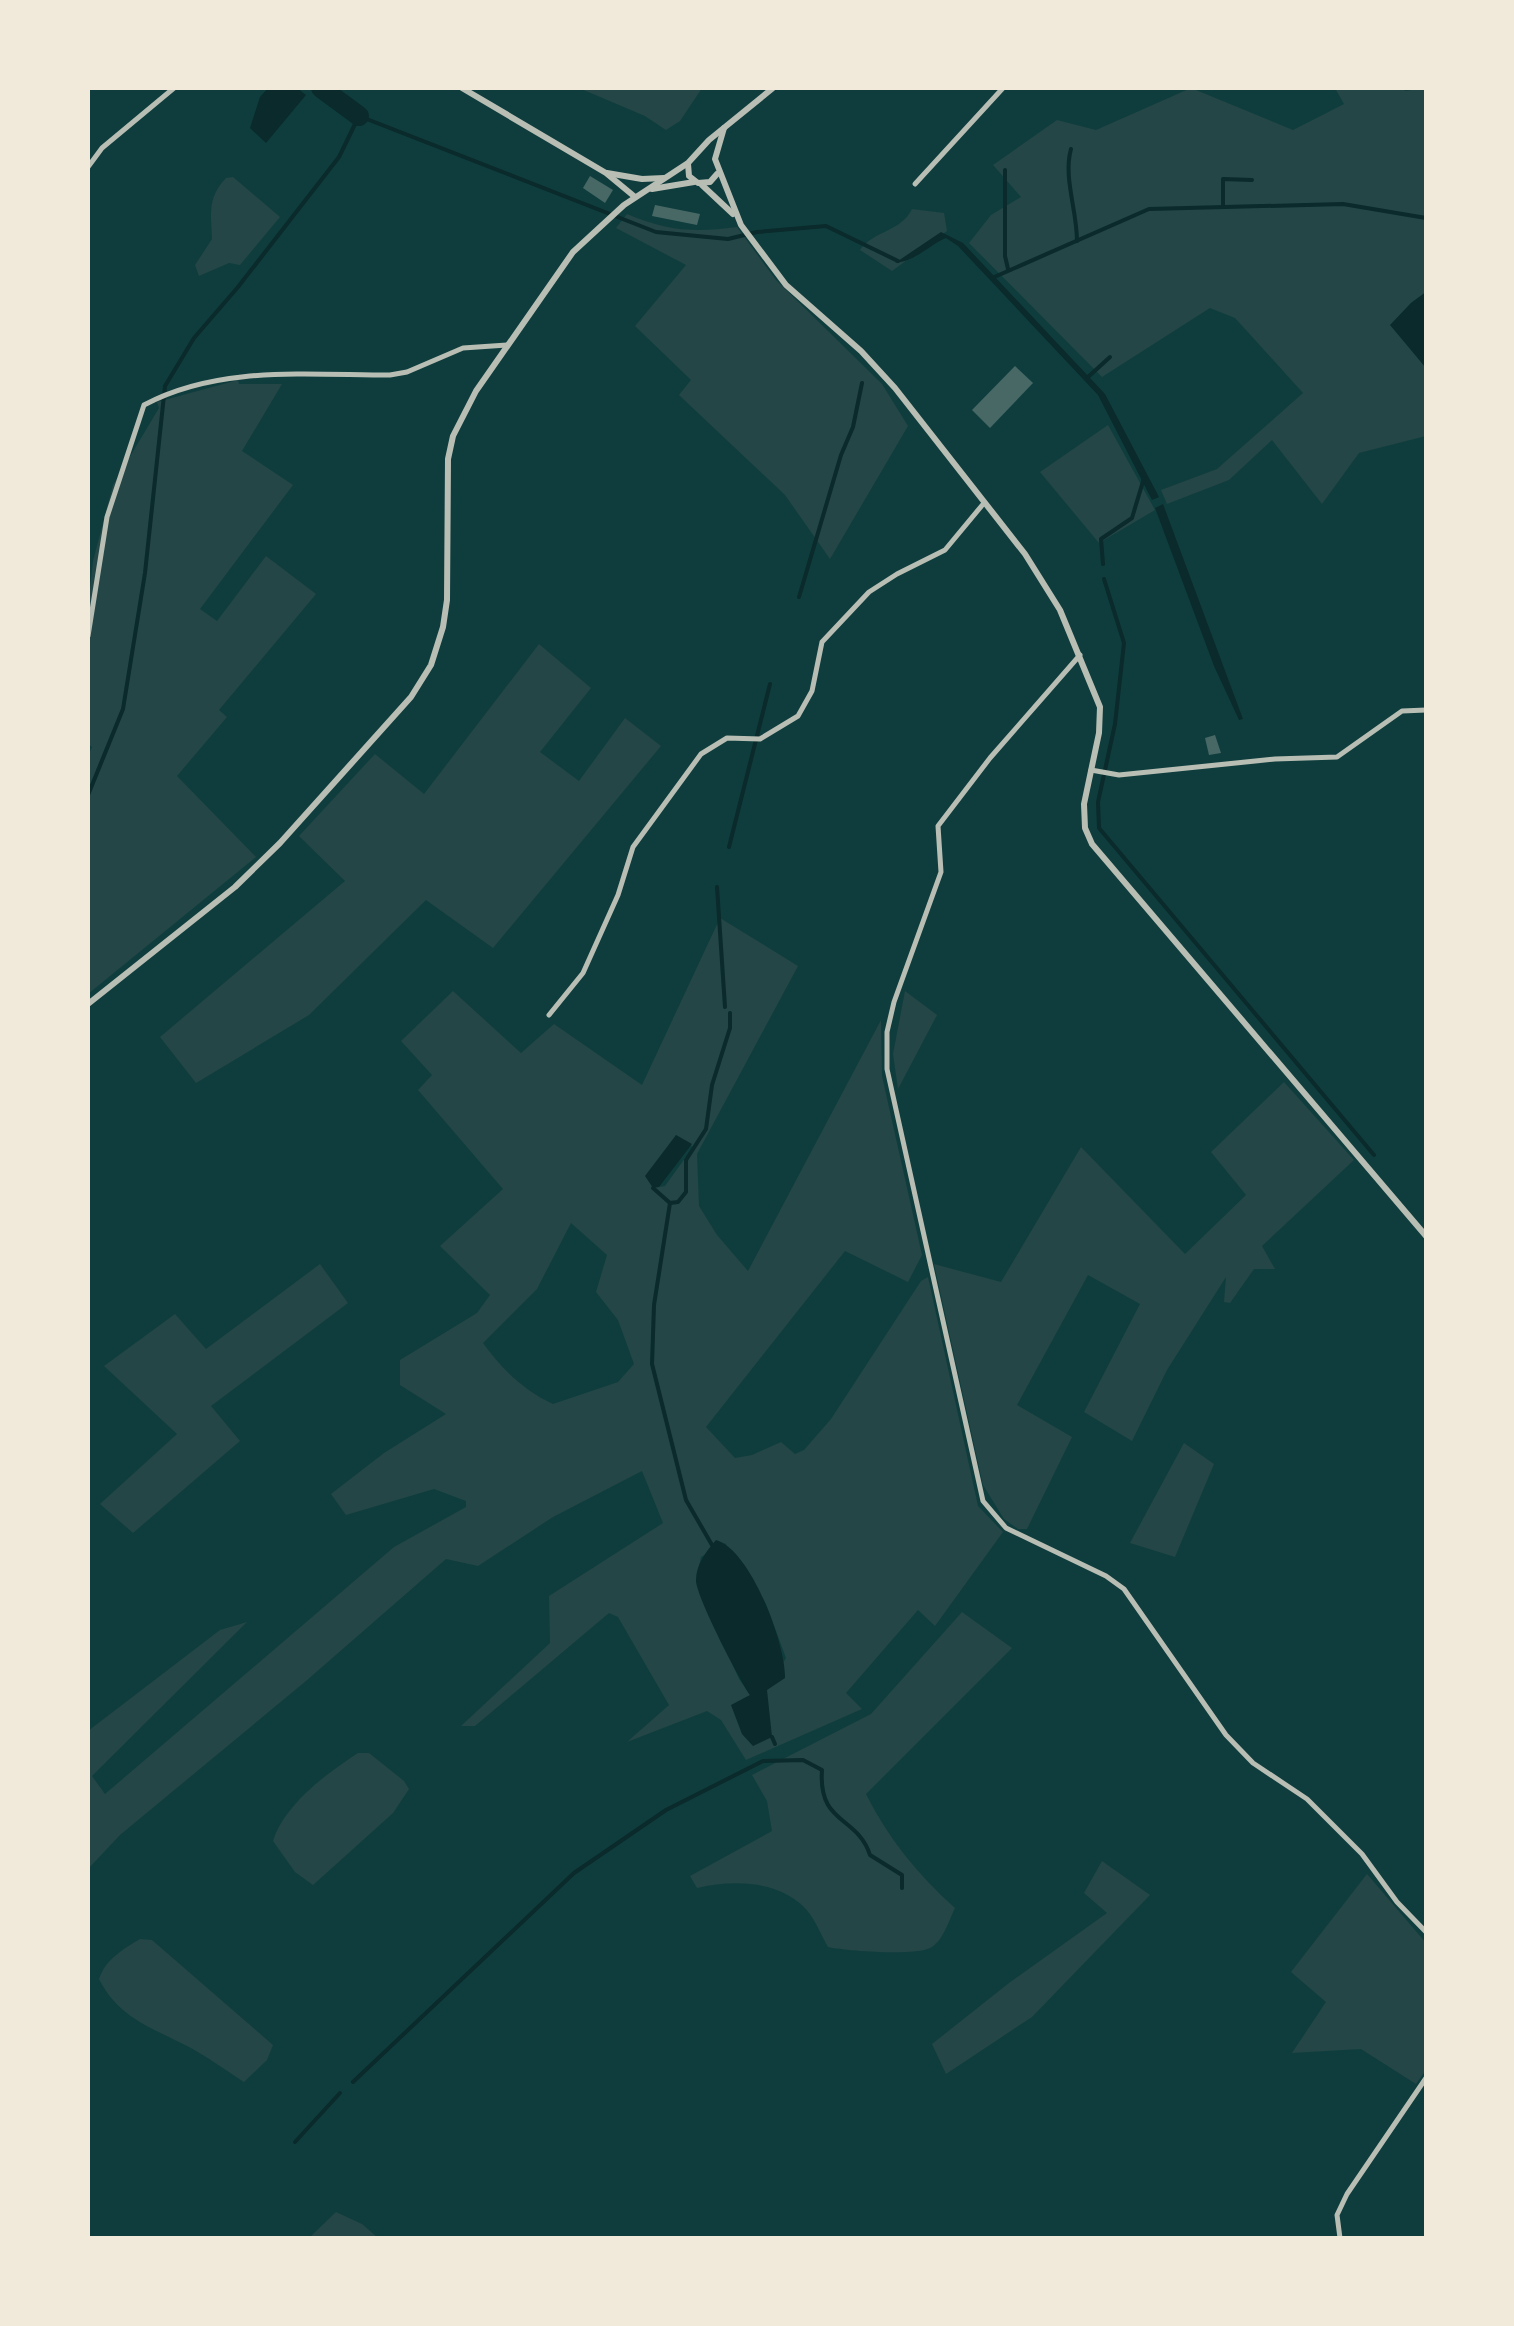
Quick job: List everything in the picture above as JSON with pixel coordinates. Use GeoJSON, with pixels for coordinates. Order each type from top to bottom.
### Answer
{"type":"FeatureCollection","features":[{"type":"Feature","properties":{"kind":"street"},"geometry":{"type":"LineString","coordinates":[[88,168],[102,148],[174,88]]}},
{"type":"Feature","properties":{"kind":"street"},"geometry":{"type":"LineString","coordinates":[[462,88],[606,172],[635,197]]}},
{"type":"Feature","properties":{"kind":"street"},"geometry":{"type":"LineString","coordinates":[[88,1004],[246,876],[393,719],[422,681],[438,644],[447,600],[448,459],[453,436],[476,391],[573,252],[624,205],[700,153],[709,140],[774,88]]}},
{"type":"Feature","properties":{"kind":"street"},"geometry":{"type":"LineString","coordinates":[[915,184],[1004,88]]}},
{"type":"Feature","properties":{"kind":"street"},"geometry":{"type":"LineString","coordinates":[[724,128],[715,159],[741,225],[786,285],[861,351],[895,388],[1041,576],[1080,655],[1100,707],[1099,733],[1084,804],[1085,828],[1108,866],[1426,1236]]}},
{"type":"Feature","properties":{"kind":"street"},"geometry":{"type":"LineString","coordinates":[[700,153],[715,159]]}},
{"type":"Feature","properties":{"kind":"street"},"geometry":{"type":"LineString","coordinates":[[688,162],[688,172],[735,216]]}},
{"type":"Feature","properties":{"kind":"street"},"geometry":{"type":"LineString","coordinates":[[606,172],[642,179],[665,178]]}},
{"type":"Feature","properties":{"kind":"street"},"geometry":{"type":"LineString","coordinates":[[646,190],[710,182],[718,172]]}},
{"type":"Feature","properties":{"kind":"street"},"geometry":{"type":"LineString","coordinates":[[88,636],[96,570],[108,517],[144,405],[172,392],[220,379],[390,375],[463,348],[507,345]]}},
{"type":"Feature","properties":{"kind":"street"},"geometry":{"type":"LineString","coordinates":[[549,1014],[583,973],[634,848],[702,754],[727,738],[760,739],[798,716],[812,690],[822,642],[869,592],[946,550],[984,503]]}},
{"type":"Feature","properties":{"kind":"street"},"geometry":{"type":"LineString","coordinates":[[1080,655],[990,758],[938,826],[941,872],[887,1032],[886,1069],[983,1501],[1006,1528],[1106,1576],[1124,1589],[1226,1735],[1253,1763],[1308,1800],[1362,1854],[1426,1932]]}},
{"type":"Feature","properties":{"kind":"street"},"geometry":{"type":"LineString","coordinates":[[1091,770],[1110,773],[1336,756],[1402,710],[1426,710]]}},
{"type":"Feature","properties":{"kind":"street"},"geometry":{"type":"LineString","coordinates":[[1340,2238],[1337,2216],[1348,2194],[1426,2078]]}},
{"type":"Feature","properties":{"kind":"shaded area"},"geometry":{"type":"Polygon","coordinates":[[[268,88],[297,88],[306,95],[266,143],[250,128],[260,97],[268,88]]]}},
{"type":"Feature","properties":{"kind":"shaded area"},"geometry":{"type":"Polygon","coordinates":[[[579,88],[702,88],[680,121],[666,130],[645,116],[579,88]]]}},
{"type":"Feature","properties":{"kind":"shaded area"},"geometry":{"type":"Polygon","coordinates":[[[1191,88],[1293,130],[1344,104],[1335,88],[1426,88],[1426,292],[1391,325],[1426,368],[1426,436],[1359,453],[1322,504],[1272,440],[1229,480],[1167,504],[1161,490],[1217,469],[1303,393],[1235,318],[1210,308],[1102,377],[969,243],[991,215],[1021,197],[993,165],[1057,120],[1096,130],[1191,88]]]}},
{"type":"Feature","properties":{"kind":"shaded area"},"geometry":{"type":"Polygon","coordinates":[[[233,177],[280,217],[240,265],[229,263],[199,276],[195,265],[212,239],[213,199],[226,178],[233,177]]]}},
{"type":"Feature","properties":{"kind":"shaded area"},"geometry":{"type":"Polygon","coordinates":[[[912,209],[944,213],[947,231],[892,271],[860,250],[872,238],[901,222],[912,209]]]}},
{"type":"Feature","properties":{"kind":"shaded area"},"geometry":{"type":"Polygon","coordinates":[[[627,214],[681,229],[737,227],[776,280],[882,384],[908,426],[830,559],[785,495],[679,395],[691,380],[635,326],[686,265],[616,228],[627,214]]]}},
{"type":"Feature","properties":{"kind":"shaded area"},"geometry":{"type":"Polygon","coordinates":[[[941,232],[963,243],[1105,394],[1159,497],[1152,500],[1098,395],[958,246],[946,238],[895,263],[941,232]]]}},
{"type":"Feature","properties":{"kind":"shaded area"},"geometry":{"type":"Polygon","coordinates":[[[1426,292],[1426,368],[1390,325],[1426,292]]]}},
{"type":"Feature","properties":{"kind":"shaded area"},"geometry":{"type":"Polygon","coordinates":[[[238,380],[239,384],[282,384],[242,451],[293,485],[200,609],[217,621],[266,556],[316,594],[219,710],[227,717],[177,776],[256,857],[88,994],[88,756],[92,747],[88,744],[88,607],[93,561],[113,485],[159,408],[157,402],[238,380]]]}},
{"type":"Feature","properties":{"kind":"shaded area"},"geometry":{"type":"Polygon","coordinates":[[[1108,425],[1155,510],[1099,543],[1040,472],[1108,425]]]}},
{"type":"Feature","properties":{"kind":"shaded area"},"geometry":{"type":"Polygon","coordinates":[[[1163,504],[1243,719],[1239,720],[1214,666],[1155,508],[1163,504]]]}},
{"type":"Feature","properties":{"kind":"shaded area"},"geometry":{"type":"Polygon","coordinates":[[[539,644],[591,688],[540,752],[579,781],[625,718],[661,746],[493,948],[426,900],[309,1015],[196,1083],[160,1037],[345,881],[299,836],[375,754],[424,794],[539,644]]]}},
{"type":"Feature","properties":{"kind":"shaded area"},"geometry":{"type":"Polygon","coordinates":[[[720,918],[798,966],[697,1154],[699,1206],[717,1235],[748,1271],[881,1020],[882,1076],[922,1255],[908,1282],[845,1251],[706,1427],[735,1458],[781,1442],[795,1454],[804,1450],[831,1419],[921,1281],[928,1277],[978,1506],[1003,1532],[935,1626],[918,1610],[846,1693],[862,1709],[746,1760],[721,1720],[707,1711],[627,1742],[669,1705],[618,1617],[609,1613],[475,1726],[461,1726],[550,1643],[549,1596],[663,1523],[642,1471],[553,1517],[478,1566],[446,1559],[120,1835],[88,1869],[88,1731],[220,1630],[247,1622],[92,1776],[105,1794],[394,1547],[466,1507],[466,1501],[434,1489],[346,1515],[331,1494],[384,1453],[446,1414],[400,1385],[400,1360],[477,1313],[490,1295],[440,1246],[503,1189],[418,1090],[432,1075],[401,1041],[453,991],[521,1053],[554,1024],[642,1085],[720,918]],[[676,1135],[659,1187],[665,1186],[693,1147],[676,1135]],[[571,1223],[537,1289],[483,1343],[498,1362],[523,1385],[553,1404],[618,1382],[634,1364],[618,1320],[596,1292],[607,1255],[571,1223]],[[725,1543],[701,1557],[696,1581],[739,1679],[751,1696],[767,1690],[786,1658],[766,1604],[725,1543]]]}},
{"type":"Feature","properties":{"kind":"shaded area"},"geometry":{"type":"Polygon","coordinates":[[[905,991],[937,1015],[898,1089],[893,1054],[905,991]]]}},
{"type":"Feature","properties":{"kind":"shaded area"},"geometry":{"type":"Polygon","coordinates":[[[1284,1082],[1354,1160],[1262,1246],[1275,1269],[1254,1269],[1230,1303],[1224,1302],[1226,1277],[1167,1370],[1132,1441],[1084,1412],[1140,1304],[1088,1275],[1017,1405],[1072,1437],[1027,1529],[1018,1529],[1004,1519],[983,1485],[934,1264],[1001,1282],[1081,1147],[1185,1254],[1246,1195],[1211,1152],[1284,1082]]]}},
{"type":"Feature","properties":{"kind":"shaded area"},"geometry":{"type":"Polygon","coordinates":[[[676,1135],[692,1144],[659,1187],[653,1188],[645,1176],[676,1135]]]}},
{"type":"Feature","properties":{"kind":"shaded area"},"geometry":{"type":"Polygon","coordinates":[[[320,1264],[348,1303],[211,1406],[240,1441],[133,1533],[100,1504],[177,1434],[104,1366],[175,1314],[206,1349],[320,1264]]]}},
{"type":"Feature","properties":{"kind":"shaded area"},"geometry":{"type":"Polygon","coordinates":[[[1184,1443],[1214,1464],[1175,1557],[1130,1543],[1184,1443]]]}},
{"type":"Feature","properties":{"kind":"shaded area"},"geometry":{"type":"Polygon","coordinates":[[[716,1540],[729,1547],[753,1579],[773,1622],[784,1663],[785,1678],[767,1690],[772,1737],[753,1746],[742,1734],[731,1705],[750,1695],[728,1656],[696,1581],[700,1564],[716,1540]]]}},
{"type":"Feature","properties":{"kind":"shaded area"},"geometry":{"type":"Polygon","coordinates":[[[962,1612],[1012,1648],[866,1794],[905,1855],[955,1908],[939,1941],[930,1948],[910,1952],[828,1947],[807,1910],[780,1891],[739,1883],[697,1888],[690,1876],[772,1831],[767,1801],[752,1775],[871,1714],[962,1612]]]}},
{"type":"Feature","properties":{"kind":"shaded area"},"geometry":{"type":"Polygon","coordinates":[[[358,1753],[369,1753],[409,1789],[393,1813],[313,1885],[295,1872],[273,1841],[297,1803],[320,1780],[358,1753]]]}},
{"type":"Feature","properties":{"kind":"shaded area"},"geometry":{"type":"Polygon","coordinates":[[[1102,1861],[1150,1895],[1032,2017],[946,2074],[932,2044],[1107,1913],[1084,1893],[1102,1861]]]}},
{"type":"Feature","properties":{"kind":"shaded area"},"geometry":{"type":"Polygon","coordinates":[[[1367,1874],[1426,1943],[1426,2070],[1416,2084],[1361,2049],[1292,2053],[1326,2002],[1291,1972],[1367,1874]]]}},
{"type":"Feature","properties":{"kind":"shaded area"},"geometry":{"type":"Polygon","coordinates":[[[140,1939],[152,1940],[273,2045],[267,2060],[244,2082],[198,2052],[138,2021],[107,1993],[99,1979],[102,1972],[115,1956],[140,1939]]]}},
{"type":"Feature","properties":{"kind":"shaded area"},"geometry":{"type":"Polygon","coordinates":[[[336,2212],[362,2224],[378,2238],[309,2238],[336,2212]]]}},
{"type":"Feature","properties":{"kind":"building"},"geometry":{"type":"Polygon","coordinates":[[[590,176],[613,190],[605,203],[583,188],[590,176]]]}},
{"type":"Feature","properties":{"kind":"building"},"geometry":{"type":"Polygon","coordinates":[[[655,205],[700,214],[697,225],[652,216],[655,205]]]}},
{"type":"Feature","properties":{"kind":"building"},"geometry":{"type":"Polygon","coordinates":[[[1015,366],[1033,383],[990,428],[972,410],[1015,366]]]}},
{"type":"Feature","properties":{"kind":"building"},"geometry":{"type":"Polygon","coordinates":[[[1215,735],[1221,753],[1209,755],[1205,738],[1215,735]]]}},
{"type":"Feature","properties":{"kind":"waterway"},"geometry":{"type":"LineString","coordinates":[[321,88],[359,116]]}},
{"type":"Feature","properties":{"kind":"waterway"},"geometry":{"type":"LineString","coordinates":[[88,795],[123,709],[145,573],[165,386],[194,338],[339,157],[359,116],[656,232],[728,239],[757,232],[826,226],[898,261]]}},
{"type":"Feature","properties":{"kind":"waterway"},"geometry":{"type":"LineString","coordinates":[[1071,149],[1069,171],[1077,241]]}},
{"type":"Feature","properties":{"kind":"waterway"},"geometry":{"type":"LineString","coordinates":[[1005,170],[1008,269]]}},
{"type":"Feature","properties":{"kind":"waterway"},"geometry":{"type":"LineString","coordinates":[[1223,205],[1223,179],[1252,180]]}},
{"type":"Feature","properties":{"kind":"waterway"},"geometry":{"type":"LineString","coordinates":[[992,278],[1149,209],[1343,204],[1426,218]]}},
{"type":"Feature","properties":{"kind":"waterway"},"geometry":{"type":"LineString","coordinates":[[1088,377],[1110,357]]}},
{"type":"Feature","properties":{"kind":"waterway"},"geometry":{"type":"LineString","coordinates":[[799,597],[853,427],[862,383]]}},
{"type":"Feature","properties":{"kind":"waterway"},"geometry":{"type":"LineString","coordinates":[[1103,564],[1101,539],[1132,518],[1144,478]]}},
{"type":"Feature","properties":{"kind":"waterway"},"geometry":{"type":"LineString","coordinates":[[1104,579],[1124,643],[1115,724],[1098,802],[1099,828],[1374,1155]]}},
{"type":"Feature","properties":{"kind":"waterway"},"geometry":{"type":"LineString","coordinates":[[729,847],[770,684]]}},
{"type":"Feature","properties":{"kind":"waterway"},"geometry":{"type":"LineString","coordinates":[[717,887],[725,1007]]}},
{"type":"Feature","properties":{"kind":"waterway"},"geometry":{"type":"LineString","coordinates":[[712,1545],[686,1500],[652,1364],[654,1305],[670,1203],[678,1202],[686,1192],[686,1160],[706,1129],[712,1085],[730,1028],[730,1013]]}},
{"type":"Feature","properties":{"kind":"waterway"},"geometry":{"type":"LineString","coordinates":[[653,1188],[670,1203]]}},
{"type":"Feature","properties":{"kind":"waterway"},"geometry":{"type":"LineString","coordinates":[[772,1737],[775,1744]]}},
{"type":"Feature","properties":{"kind":"waterway"},"geometry":{"type":"LineString","coordinates":[[353,2082],[574,1873],[666,1810],[763,1761],[803,1760],[822,1770],[822,1788],[832,1811],[864,1842],[870,1855],[902,1875],[902,1888]]}},
{"type":"Feature","properties":{"kind":"waterway"},"geometry":{"type":"LineString","coordinates":[[295,2142],[340,2093]]}}]}
